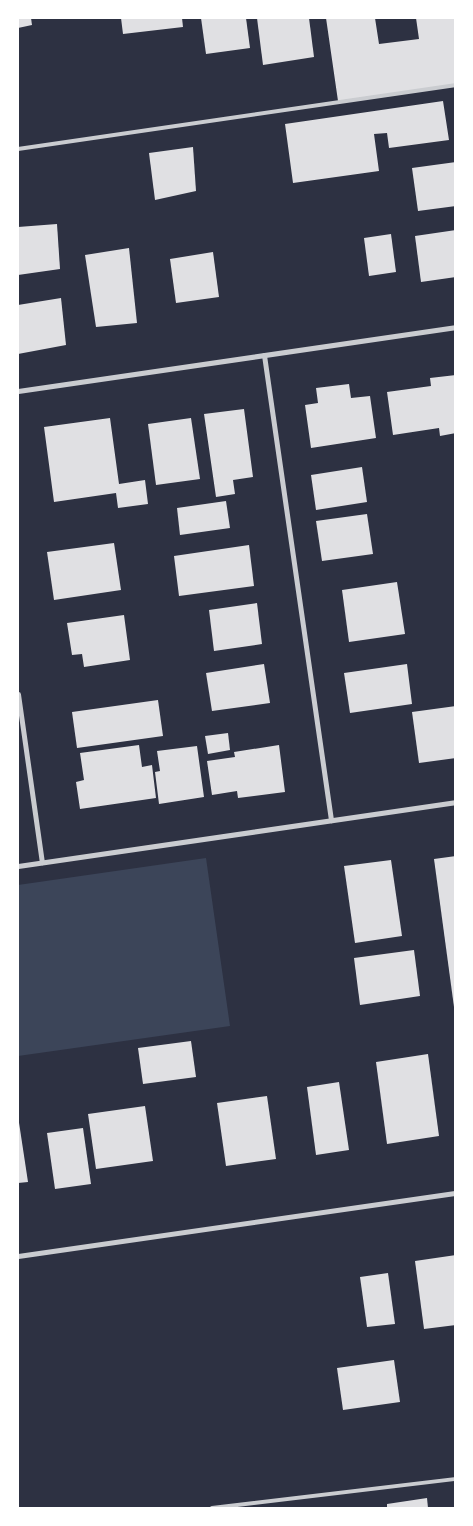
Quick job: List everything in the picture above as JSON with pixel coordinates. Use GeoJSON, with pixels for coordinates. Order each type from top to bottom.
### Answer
{"type":"FeatureCollection","features":[{"type":"Feature","properties":{"kind":"street"},"geometry":{"type":"LineString","coordinates":[[18,391],[456,327]]}},
{"type":"Feature","properties":{"kind":"street"},"geometry":{"type":"LineString","coordinates":[[264,356],[332,820]]}},
{"type":"Feature","properties":{"kind":"street"},"geometry":{"type":"LineString","coordinates":[[18,694],[42,862]]}},
{"type":"Feature","properties":{"kind":"street"},"geometry":{"type":"LineString","coordinates":[[18,866],[456,802]]}},
{"type":"Feature","properties":{"kind":"street"},"geometry":{"type":"LineString","coordinates":[[18,1256],[456,1193]]}},
{"type":"Feature","properties":{"kind":"lane"},"geometry":{"type":"LineString","coordinates":[[18,149],[456,85]]}},
{"type":"Feature","properties":{"kind":"lane"},"geometry":{"type":"LineString","coordinates":[[456,487],[456,510]]}},
{"type":"Feature","properties":{"kind":"lane"},"geometry":{"type":"LineString","coordinates":[[212,1508],[456,1479]]}},
{"type":"Feature","properties":{"kind":"shaded area"},"geometry":{"type":"Polygon","coordinates":[[[206,858],[230,1026],[18,1056],[18,885],[206,858]]]}},
{"type":"Feature","properties":{"kind":"building"},"geometry":{"type":"Polygon","coordinates":[[[18,18],[31,18],[32,25],[18,28],[18,18]]]}},
{"type":"Feature","properties":{"kind":"building"},"geometry":{"type":"Polygon","coordinates":[[[121,18],[182,18],[183,27],[123,34],[121,18]]]}},
{"type":"Feature","properties":{"kind":"building"},"geometry":{"type":"Polygon","coordinates":[[[201,18],[246,18],[250,48],[206,54],[201,18]]]}},
{"type":"Feature","properties":{"kind":"building"},"geometry":{"type":"Polygon","coordinates":[[[257,18],[309,18],[314,57],[263,65],[257,18]]]}},
{"type":"Feature","properties":{"kind":"building"},"geometry":{"type":"Polygon","coordinates":[[[326,18],[375,18],[379,44],[419,39],[416,18],[456,18],[456,84],[338,101],[326,18]]]}},
{"type":"Feature","properties":{"kind":"building"},"geometry":{"type":"Polygon","coordinates":[[[443,101],[449,140],[389,148],[387,133],[374,134],[379,171],[293,183],[285,124],[443,101]]]}},
{"type":"Feature","properties":{"kind":"building"},"geometry":{"type":"Polygon","coordinates":[[[193,147],[196,191],[155,200],[149,153],[193,147]]]}},
{"type":"Feature","properties":{"kind":"building"},"geometry":{"type":"Polygon","coordinates":[[[456,162],[456,206],[418,211],[412,168],[456,162]]]}},
{"type":"Feature","properties":{"kind":"building"},"geometry":{"type":"Polygon","coordinates":[[[57,224],[60,269],[18,275],[18,227],[57,224]]]}},
{"type":"Feature","properties":{"kind":"building"},"geometry":{"type":"Polygon","coordinates":[[[456,230],[456,277],[421,282],[415,236],[456,230]]]}},
{"type":"Feature","properties":{"kind":"building"},"geometry":{"type":"Polygon","coordinates":[[[391,234],[396,272],[369,276],[364,238],[391,234]]]}},
{"type":"Feature","properties":{"kind":"building"},"geometry":{"type":"Polygon","coordinates":[[[129,248],[137,323],[96,327],[85,255],[129,248]]]}},
{"type":"Feature","properties":{"kind":"building"},"geometry":{"type":"Polygon","coordinates":[[[213,252],[219,297],[176,303],[170,259],[213,252]]]}},
{"type":"Feature","properties":{"kind":"building"},"geometry":{"type":"Polygon","coordinates":[[[61,298],[66,345],[18,354],[18,305],[61,298]]]}},
{"type":"Feature","properties":{"kind":"building"},"geometry":{"type":"Polygon","coordinates":[[[456,375],[456,433],[440,436],[439,428],[393,435],[387,392],[431,386],[430,378],[456,375]]]}},
{"type":"Feature","properties":{"kind":"building"},"geometry":{"type":"Polygon","coordinates":[[[349,384],[351,398],[370,396],[376,438],[311,448],[305,405],[318,403],[316,388],[349,384]]]}},
{"type":"Feature","properties":{"kind":"building"},"geometry":{"type":"Polygon","coordinates":[[[244,409],[253,477],[233,480],[235,494],[216,497],[204,414],[244,409]]]}},
{"type":"Feature","properties":{"kind":"building"},"geometry":{"type":"Polygon","coordinates":[[[110,418],[119,484],[145,480],[148,504],[118,508],[116,493],[54,502],[44,427],[110,418]]]}},
{"type":"Feature","properties":{"kind":"building"},"geometry":{"type":"Polygon","coordinates":[[[191,418],[200,479],[156,485],[148,424],[191,418]]]}},
{"type":"Feature","properties":{"kind":"building"},"geometry":{"type":"Polygon","coordinates":[[[362,467],[367,502],[316,510],[311,475],[362,467]]]}},
{"type":"Feature","properties":{"kind":"building"},"geometry":{"type":"Polygon","coordinates":[[[226,501],[230,528],[180,535],[177,508],[226,501]]]}},
{"type":"Feature","properties":{"kind":"building"},"geometry":{"type":"Polygon","coordinates":[[[367,514],[373,554],[322,561],[316,521],[367,514]]]}},
{"type":"Feature","properties":{"kind":"building"},"geometry":{"type":"Polygon","coordinates":[[[114,543],[121,590],[54,600],[47,552],[114,543]]]}},
{"type":"Feature","properties":{"kind":"building"},"geometry":{"type":"Polygon","coordinates":[[[249,545],[254,586],[179,596],[174,556],[249,545]]]}},
{"type":"Feature","properties":{"kind":"building"},"geometry":{"type":"Polygon","coordinates":[[[397,582],[405,634],[349,642],[342,590],[397,582]]]}},
{"type":"Feature","properties":{"kind":"building"},"geometry":{"type":"Polygon","coordinates":[[[257,603],[262,644],[214,651],[209,610],[257,603]]]}},
{"type":"Feature","properties":{"kind":"building"},"geometry":{"type":"Polygon","coordinates":[[[124,615],[130,660],[84,667],[82,654],[72,655],[67,623],[124,615]]]}},
{"type":"Feature","properties":{"kind":"building"},"geometry":{"type":"Polygon","coordinates":[[[264,664],[270,703],[212,711],[206,673],[264,664]]]}},
{"type":"Feature","properties":{"kind":"building"},"geometry":{"type":"Polygon","coordinates":[[[407,664],[412,704],[350,713],[344,673],[407,664]]]}},
{"type":"Feature","properties":{"kind":"building"},"geometry":{"type":"Polygon","coordinates":[[[158,700],[163,736],[77,748],[72,712],[158,700]]]}},
{"type":"Feature","properties":{"kind":"building"},"geometry":{"type":"Polygon","coordinates":[[[456,706],[456,758],[419,763],[412,712],[456,706]]]}},
{"type":"Feature","properties":{"kind":"building"},"geometry":{"type":"Polygon","coordinates":[[[228,733],[230,750],[208,754],[205,736],[228,733]]]}},
{"type":"Feature","properties":{"kind":"building"},"geometry":{"type":"Polygon","coordinates":[[[139,745],[142,767],[152,765],[156,798],[80,809],[76,782],[84,780],[80,753],[139,745]]]}},
{"type":"Feature","properties":{"kind":"building"},"geometry":{"type":"Polygon","coordinates":[[[279,745],[285,792],[238,798],[237,791],[212,795],[207,761],[235,757],[234,752],[279,745]]]}},
{"type":"Feature","properties":{"kind":"building"},"geometry":{"type":"Polygon","coordinates":[[[197,746],[204,797],[159,804],[155,772],[160,771],[157,751],[197,746]]]}},
{"type":"Feature","properties":{"kind":"building"},"geometry":{"type":"Polygon","coordinates":[[[456,856],[456,1007],[454,1007],[434,859],[456,856]]]}},
{"type":"Feature","properties":{"kind":"building"},"geometry":{"type":"Polygon","coordinates":[[[391,860],[402,936],[355,943],[344,866],[391,860]]]}},
{"type":"Feature","properties":{"kind":"building"},"geometry":{"type":"Polygon","coordinates":[[[414,950],[420,996],[360,1005],[354,958],[414,950]]]}},
{"type":"Feature","properties":{"kind":"building"},"geometry":{"type":"Polygon","coordinates":[[[191,1041],[196,1077],[143,1084],[138,1048],[191,1041]]]}},
{"type":"Feature","properties":{"kind":"building"},"geometry":{"type":"Polygon","coordinates":[[[428,1054],[439,1136],[387,1144],[376,1062],[428,1054]]]}},
{"type":"Feature","properties":{"kind":"building"},"geometry":{"type":"Polygon","coordinates":[[[339,1082],[349,1150],[316,1155],[307,1087],[339,1082]]]}},
{"type":"Feature","properties":{"kind":"building"},"geometry":{"type":"Polygon","coordinates":[[[267,1096],[276,1159],[226,1166],[217,1103],[267,1096]]]}},
{"type":"Feature","properties":{"kind":"building"},"geometry":{"type":"Polygon","coordinates":[[[145,1106],[153,1161],[96,1169],[88,1114],[145,1106]]]}},
{"type":"Feature","properties":{"kind":"building"},"geometry":{"type":"Polygon","coordinates":[[[18,1116],[28,1182],[18,1183],[18,1116]]]}},
{"type":"Feature","properties":{"kind":"building"},"geometry":{"type":"Polygon","coordinates":[[[83,1128],[91,1184],[55,1189],[47,1133],[83,1128]]]}},
{"type":"Feature","properties":{"kind":"building"},"geometry":{"type":"Polygon","coordinates":[[[456,1255],[456,1325],[424,1329],[415,1261],[456,1255]]]}},
{"type":"Feature","properties":{"kind":"building"},"geometry":{"type":"Polygon","coordinates":[[[388,1273],[395,1324],[367,1327],[360,1277],[388,1273]]]}},
{"type":"Feature","properties":{"kind":"building"},"geometry":{"type":"Polygon","coordinates":[[[394,1360],[400,1402],[343,1410],[337,1368],[394,1360]]]}},
{"type":"Feature","properties":{"kind":"building"},"geometry":{"type":"Polygon","coordinates":[[[427,1498],[428,1508],[387,1508],[387,1504],[427,1498]]]}}]}
